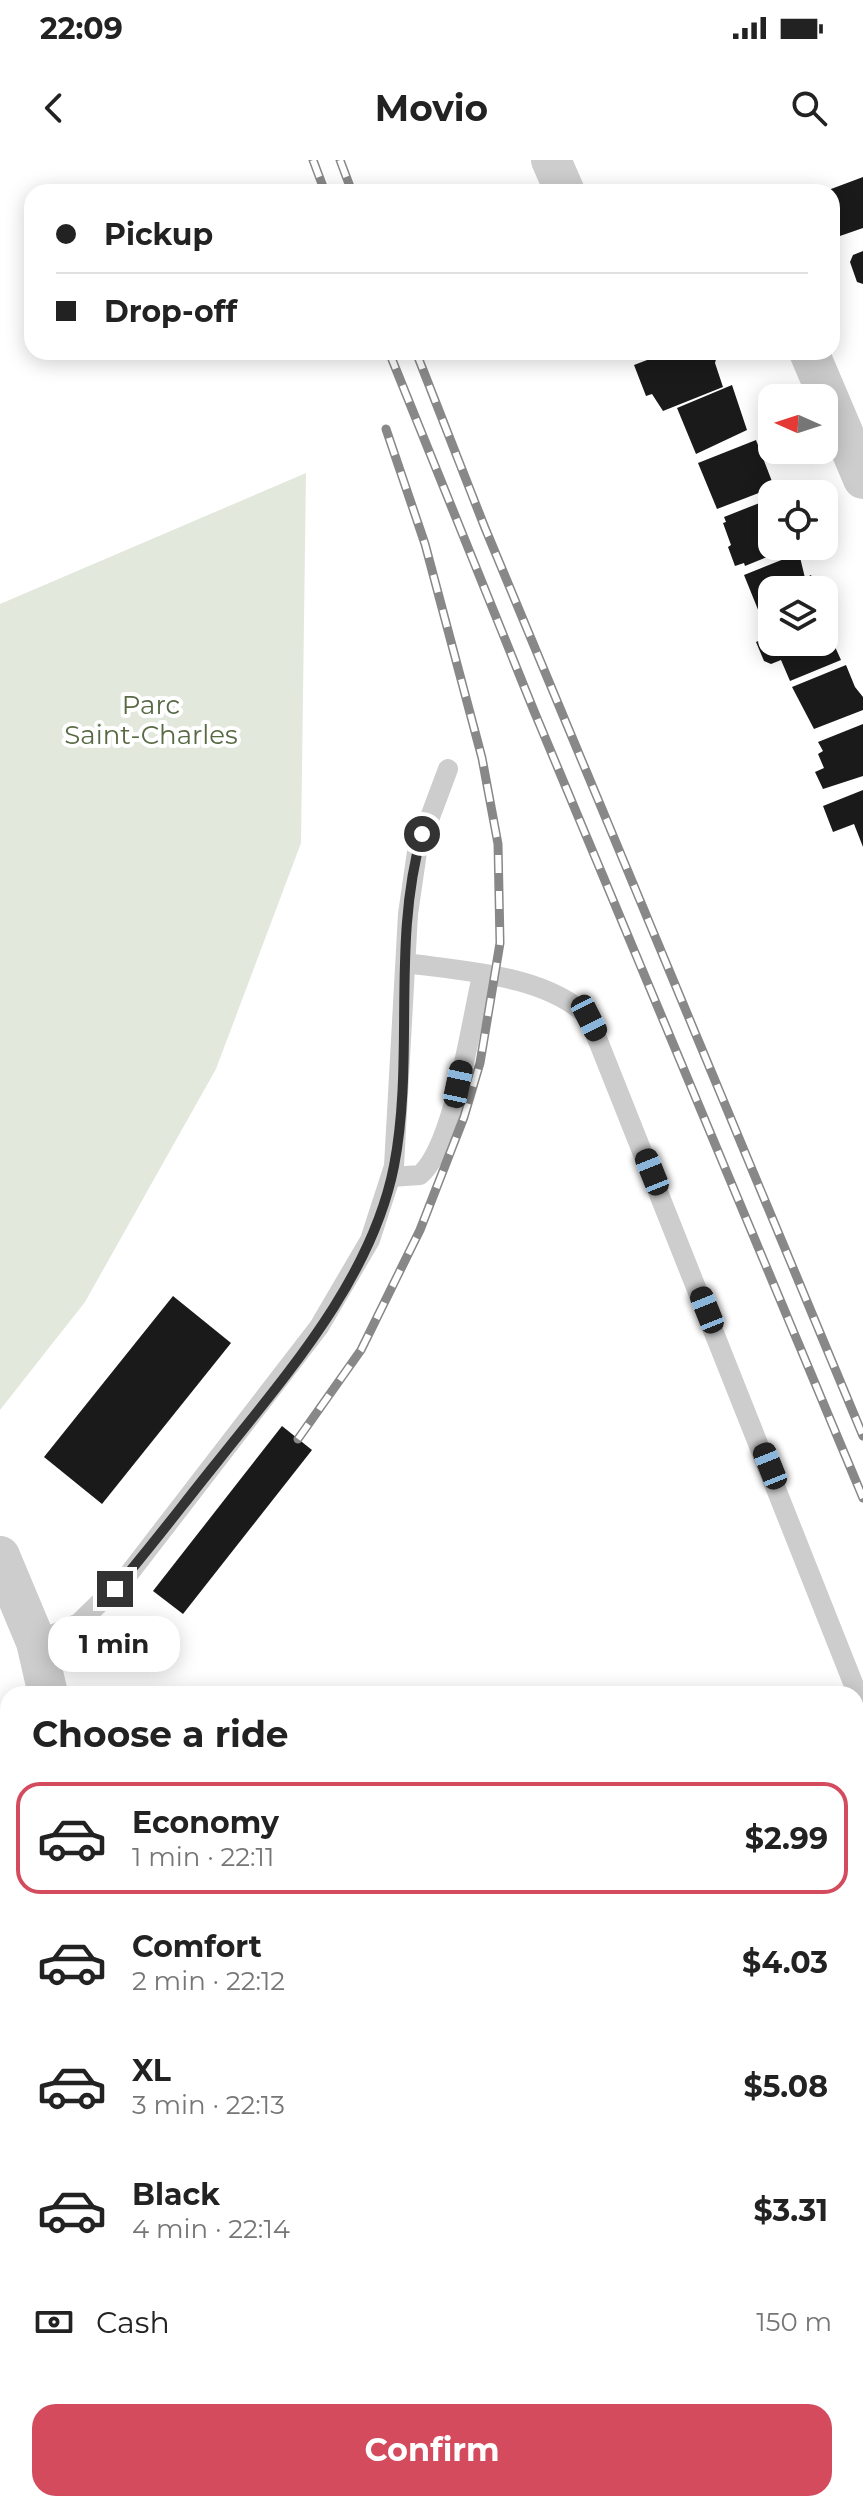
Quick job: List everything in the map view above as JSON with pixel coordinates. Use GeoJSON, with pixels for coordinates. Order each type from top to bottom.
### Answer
{"type":"FeatureCollection","features":[{"type":"Feature","properties":{"kind":"street"},"geometry":{"type":"LineString","coordinates":[[551,160],[562,184]]}},
{"type":"Feature","properties":{"kind":"street"},"geometry":{"type":"LineString","coordinates":[[812,360],[863,479]]}},
{"type":"Feature","properties":{"kind":"street"},"geometry":{"type":"LineString","coordinates":[[0,1556],[36,1642],[46,1686]]}},
{"type":"Feature","properties":{"kind":"lane"},"geometry":{"type":"LineString","coordinates":[[36,1642],[69,1629],[103,1603],[257,1411],[351,1277],[380,1216],[391,1177],[400,1099],[406,963],[417,852],[448,769]]}},
{"type":"Feature","properties":{"kind":"lane"},"geometry":{"type":"LineString","coordinates":[[406,963],[545,989],[577,1006],[593,1026],[854,1686]]}},
{"type":"Feature","properties":{"kind":"lane"},"geometry":{"type":"LineString","coordinates":[[391,1177],[420,1175],[435,1156],[458,1084],[482,976]]}},
{"type":"Feature","properties":{"kind":"green space","name":"Parc Saint-Charles"},"geometry":{"type":"Polygon","coordinates":[[[306,473],[301,843],[216,1069],[85,1302],[0,1410],[0,604],[306,473]]]}},
{"type":"Feature","properties":{"kind":"building"},"geometry":{"type":"Polygon","coordinates":[[[863,177],[863,228],[840,236],[840,186],[863,177]]]}},
{"type":"Feature","properties":{"kind":"building"},"geometry":{"type":"Polygon","coordinates":[[[863,251],[863,284],[857,282],[850,262],[853,255],[863,251]]]}},
{"type":"Feature","properties":{"kind":"building"},"geometry":{"type":"Polygon","coordinates":[[[647,360],[716,360],[723,387],[663,411],[652,394],[646,396],[634,365],[647,360]]]}},
{"type":"Feature","properties":{"kind":"building"},"geometry":{"type":"Polygon","coordinates":[[[732,385],[747,430],[696,454],[677,408],[732,385]]]}},
{"type":"Feature","properties":{"kind":"building"},"geometry":{"type":"Polygon","coordinates":[[[756,440],[758,464],[765,464],[771,480],[758,480],[758,493],[717,509],[698,463],[756,440]]]}},
{"type":"Feature","properties":{"kind":"building"},"geometry":{"type":"Polygon","coordinates":[[[758,504],[760,560],[735,566],[728,547],[731,545],[723,523],[726,522],[724,517],[758,504]]]}},
{"type":"Feature","properties":{"kind":"building"},"geometry":{"type":"Polygon","coordinates":[[[782,560],[801,560],[805,576],[758,576],[758,610],[744,575],[782,560]]]}},
{"type":"Feature","properties":{"kind":"building"},"geometry":{"type":"Polygon","coordinates":[[[838,653],[841,660],[790,681],[781,660],[771,664],[762,656],[838,656],[838,653]]]}},
{"type":"Feature","properties":{"kind":"building"},"geometry":{"type":"Polygon","coordinates":[[[846,665],[863,697],[863,710],[814,729],[792,687],[846,665]]]}},
{"type":"Feature","properties":{"kind":"building"},"geometry":{"type":"Polygon","coordinates":[[[863,724],[863,776],[823,789],[815,772],[824,768],[818,754],[823,751],[818,742],[863,724]]]}},
{"type":"Feature","properties":{"kind":"building"},"geometry":{"type":"Polygon","coordinates":[[[863,790],[863,847],[854,824],[833,832],[823,806],[863,790]]]}},
{"type":"Feature","properties":{"kind":"building"},"geometry":{"type":"Polygon","coordinates":[[[173,1296],[231,1343],[102,1504],[44,1457],[173,1296]]]}},
{"type":"Feature","properties":{"kind":"building"},"geometry":{"type":"Polygon","coordinates":[[[282,1426],[312,1450],[183,1614],[153,1591],[282,1426]]]}},
{"type":"Feature","properties":{"kind":"railway"},"geometry":{"type":"LineString","coordinates":[[313,160],[322,184]]}},
{"type":"Feature","properties":{"kind":"railway"},"geometry":{"type":"LineString","coordinates":[[340,160],[349,184]]}},
{"type":"Feature","properties":{"kind":"railway"},"geometry":{"type":"LineString","coordinates":[[392,360],[534,711],[863,1498]]}},
{"type":"Feature","properties":{"kind":"railway"},"geometry":{"type":"LineString","coordinates":[[419,360],[485,528],[863,1436]]}},
{"type":"Feature","properties":{"kind":"railway"},"geometry":{"type":"LineString","coordinates":[[298,1439],[361,1350],[420,1230],[464,1117],[480,1063],[500,943],[498,844],[482,758],[425,544],[386,429]]}},
{"type":"Feature","properties":{"kind":"route"},"geometry":{"type":"LineString","coordinates":[[115,1589],[257,1411],[319,1327],[351,1277],[380,1216],[394,1166],[408,914],[422,834]]}}]}
